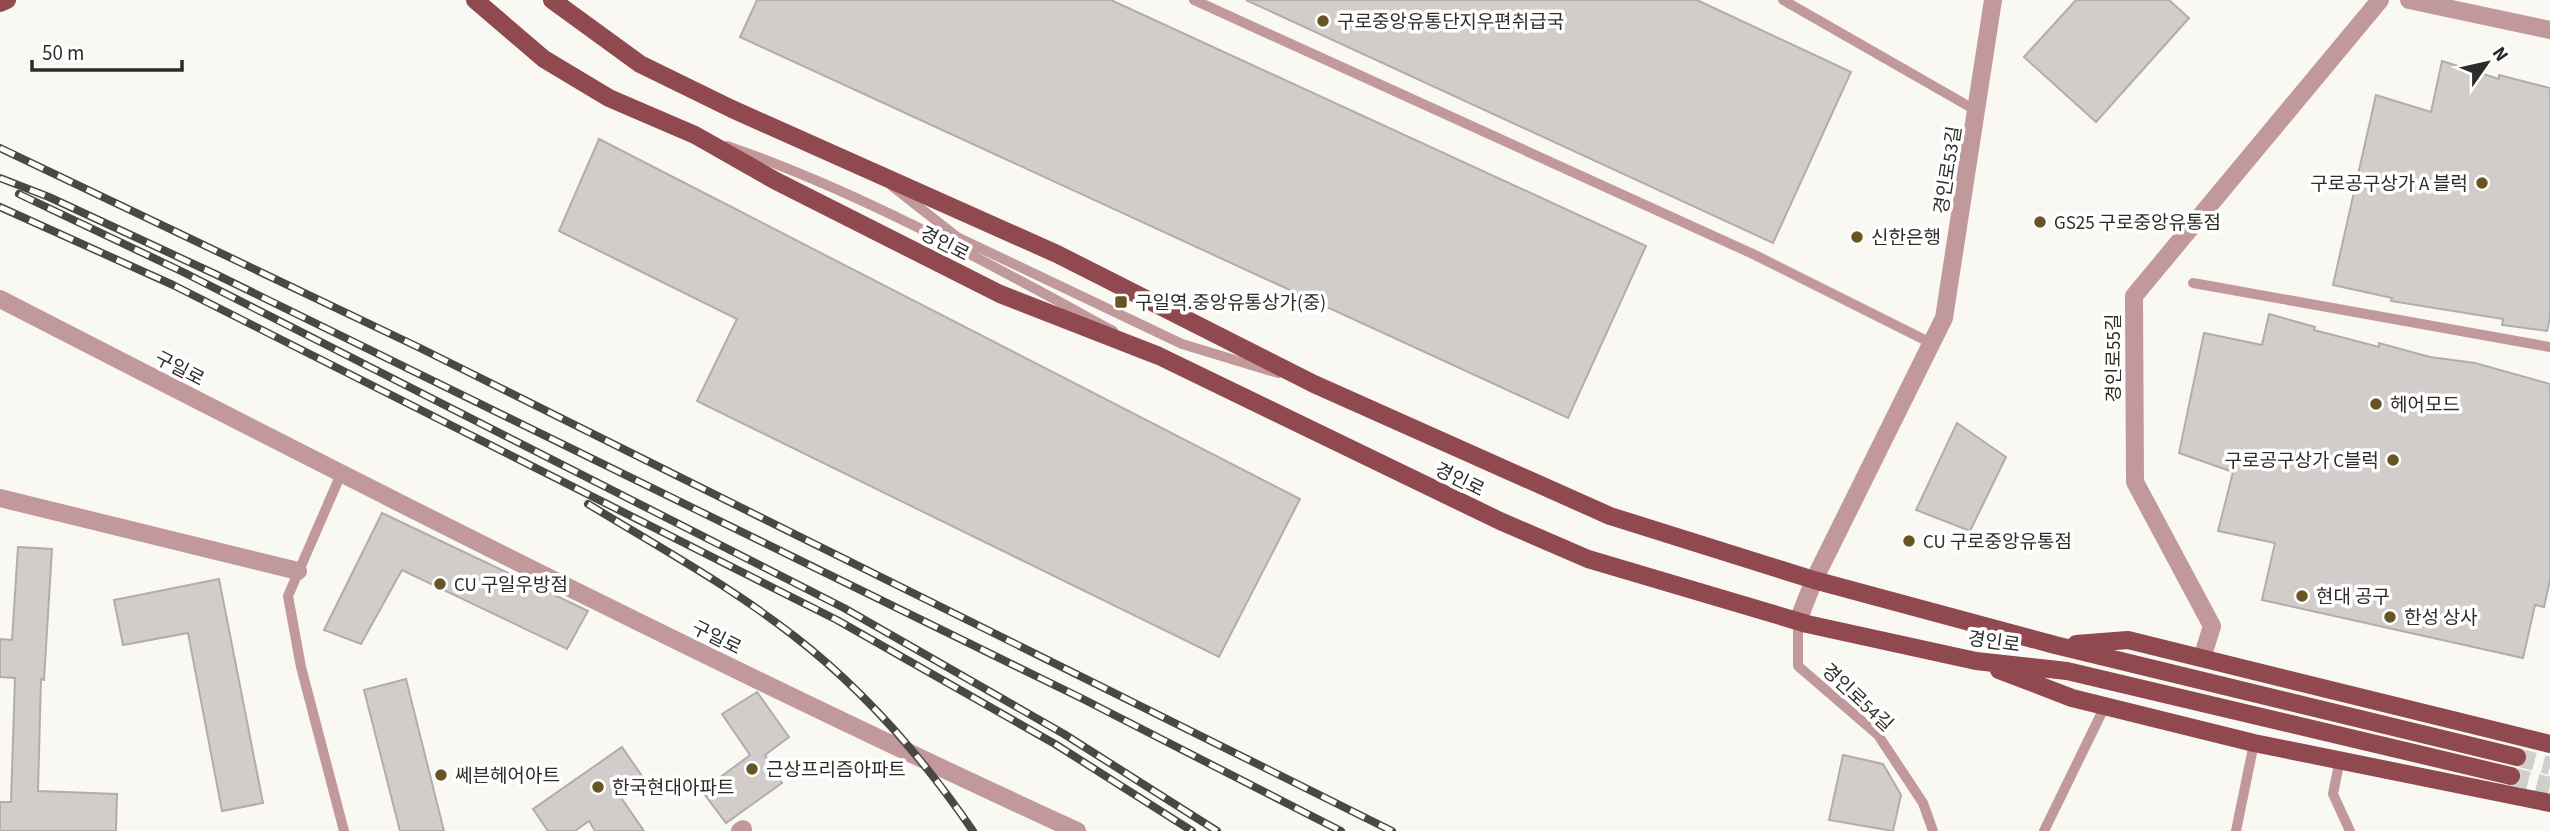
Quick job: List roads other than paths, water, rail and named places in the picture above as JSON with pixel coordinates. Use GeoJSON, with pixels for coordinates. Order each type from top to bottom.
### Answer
{"type":"FeatureCollection","features":[{"type":"Feature","properties":{"kind":"main road"},"geometry":{"type":"LineString","coordinates":[[0,3],[7,0]]}},
{"type":"Feature","properties":{"kind":"main road","name":"경인로"},"geometry":{"type":"LineString","coordinates":[[475,0],[544,59],[609,99],[695,135],[776,181],[1000,294],[1159,356],[1500,521],[1588,559],[1798,621],[1976,661],[2067,671],[2511,776]]}},
{"type":"Feature","properties":{"kind":"main road","name":"경인로"},"geometry":{"type":"LineString","coordinates":[[552,0],[640,64],[879,176],[1057,254],[1314,384],[1610,516],[1814,579],[2055,645],[2517,757]]}},
{"type":"Feature","properties":{"kind":"main road"},"geometry":{"type":"LineString","coordinates":[[2055,645],[2128,640],[2550,744]]}},
{"type":"Feature","properties":{"kind":"main road"},"geometry":{"type":"LineString","coordinates":[[1976,661],[2072,698],[2254,743],[2550,803]]}},
{"type":"Feature","properties":{"kind":"street","name":"경인로53길"},"geometry":{"type":"LineString","coordinates":[[1798,621],[1814,579],[1944,318],[1993,0]]}},
{"type":"Feature","properties":{"kind":"street","name":"경인로55길"},"geometry":{"type":"LineString","coordinates":[[2202,659],[2212,625],[2135,482],[2134,296],[2380,0]]}},
{"type":"Feature","properties":{"kind":"street"},"geometry":{"type":"LineString","coordinates":[[2409,0],[2550,30]]}},
{"type":"Feature","properties":{"kind":"street","name":"구일로"},"geometry":{"type":"LineString","coordinates":[[0,299],[341,474],[852,727],[1077,831]]}},
{"type":"Feature","properties":{"kind":"street"},"geometry":{"type":"LineString","coordinates":[[0,498],[298,571]]}},
{"type":"Feature","properties":{"kind":"lane"},"geometry":{"type":"LineString","coordinates":[[1194,0],[1752,254],[1933,344]]}},
{"type":"Feature","properties":{"kind":"lane"},"geometry":{"type":"LineString","coordinates":[[1783,0],[1977,111]]}},
{"type":"Feature","properties":{"kind":"lane"},"geometry":{"type":"LineString","coordinates":[[879,176],[957,237],[969,243],[1182,344],[1314,384]]}},
{"type":"Feature","properties":{"kind":"lane"},"geometry":{"type":"LineString","coordinates":[[2193,283],[2550,347]]}},
{"type":"Feature","properties":{"kind":"lane"},"geometry":{"type":"LineString","coordinates":[[341,474],[288,596],[302,667],[344,831]]}},
{"type":"Feature","properties":{"kind":"lane","name":"경인로54길"},"geometry":{"type":"LineString","coordinates":[[1798,621],[1798,666],[1878,735],[1923,803],[1933,831]]}},
{"type":"Feature","properties":{"kind":"lane"},"geometry":{"type":"LineString","coordinates":[[2044,831],[2105,706]]}},
{"type":"Feature","properties":{"kind":"lane"},"geometry":{"type":"LineString","coordinates":[[2236,831],[2254,743]]}},
{"type":"Feature","properties":{"kind":"lane"},"geometry":{"type":"LineString","coordinates":[[2340,759],[2333,794],[2350,831]]}},
{"type":"Feature","properties":{"kind":"tunnel"},"geometry":{"type":"LineString","coordinates":[[2517,757],[2550,766]]}},
{"type":"Feature","properties":{"kind":"tunnel"},"geometry":{"type":"LineString","coordinates":[[2511,776],[2550,786]]}},
{"type":"Feature","properties":{"kind":"railway"},"geometry":{"type":"LineString","coordinates":[[0,148],[420,348],[1392,831]]}},
{"type":"Feature","properties":{"kind":"railway"},"geometry":{"type":"LineString","coordinates":[[0,178],[49,197],[215,274],[1083,699],[1341,831]]}},
{"type":"Feature","properties":{"kind":"railway"},"geometry":{"type":"LineString","coordinates":[[19,194],[183,272],[844,608],[1064,734],[1217,831]]}},
{"type":"Feature","properties":{"kind":"railway"},"geometry":{"type":"LineString","coordinates":[[0,207],[173,285],[837,620],[1055,744],[1192,831]]}},
{"type":"Feature","properties":{"kind":"railway"},"geometry":{"type":"LineString","coordinates":[[588,504],[745,600],[820,657],[868,702],[913,751],[973,831]]}},
{"type":"Feature","properties":{"kind":"place","name":"구로중앙유통단지우편취급국"},"geometry":{"type":"Point","coordinates":[1323,21]}},
{"type":"Feature","properties":{"kind":"place","name":"구로공구상가 A 블럭"},"geometry":{"type":"Point","coordinates":[2482,183]}},
{"type":"Feature","properties":{"kind":"place","name":"GS25 구로중앙유통점"},"geometry":{"type":"Point","coordinates":[2040,222]}},
{"type":"Feature","properties":{"kind":"place","name":"신한은행"},"geometry":{"type":"Point","coordinates":[1857,237]}},
{"type":"Feature","properties":{"kind":"place","name":"구일역.중앙유통상가(중)"},"geometry":{"type":"Point","coordinates":[1121,302]}},
{"type":"Feature","properties":{"kind":"place","name":"헤어모드"},"geometry":{"type":"Point","coordinates":[2376,404]}},
{"type":"Feature","properties":{"kind":"place","name":"구로공구상가 C블럭"},"geometry":{"type":"Point","coordinates":[2393,460]}},
{"type":"Feature","properties":{"kind":"place","name":"CU 구로중앙유통점"},"geometry":{"type":"Point","coordinates":[1909,541]}},
{"type":"Feature","properties":{"kind":"place","name":"CU 구일우방점"},"geometry":{"type":"Point","coordinates":[440,584]}},
{"type":"Feature","properties":{"kind":"place","name":"현대 공구"},"geometry":{"type":"Point","coordinates":[2302,596]}},
{"type":"Feature","properties":{"kind":"place","name":"한성 상사"},"geometry":{"type":"Point","coordinates":[2390,617]}},
{"type":"Feature","properties":{"kind":"place","name":"근상프리즘아파트"},"geometry":{"type":"Point","coordinates":[752,769]}},
{"type":"Feature","properties":{"kind":"place","name":"쎄븐헤어아트"},"geometry":{"type":"Point","coordinates":[441,775]}},
{"type":"Feature","properties":{"kind":"place","name":"한국현대아파트"},"geometry":{"type":"Point","coordinates":[598,787]}}]}
